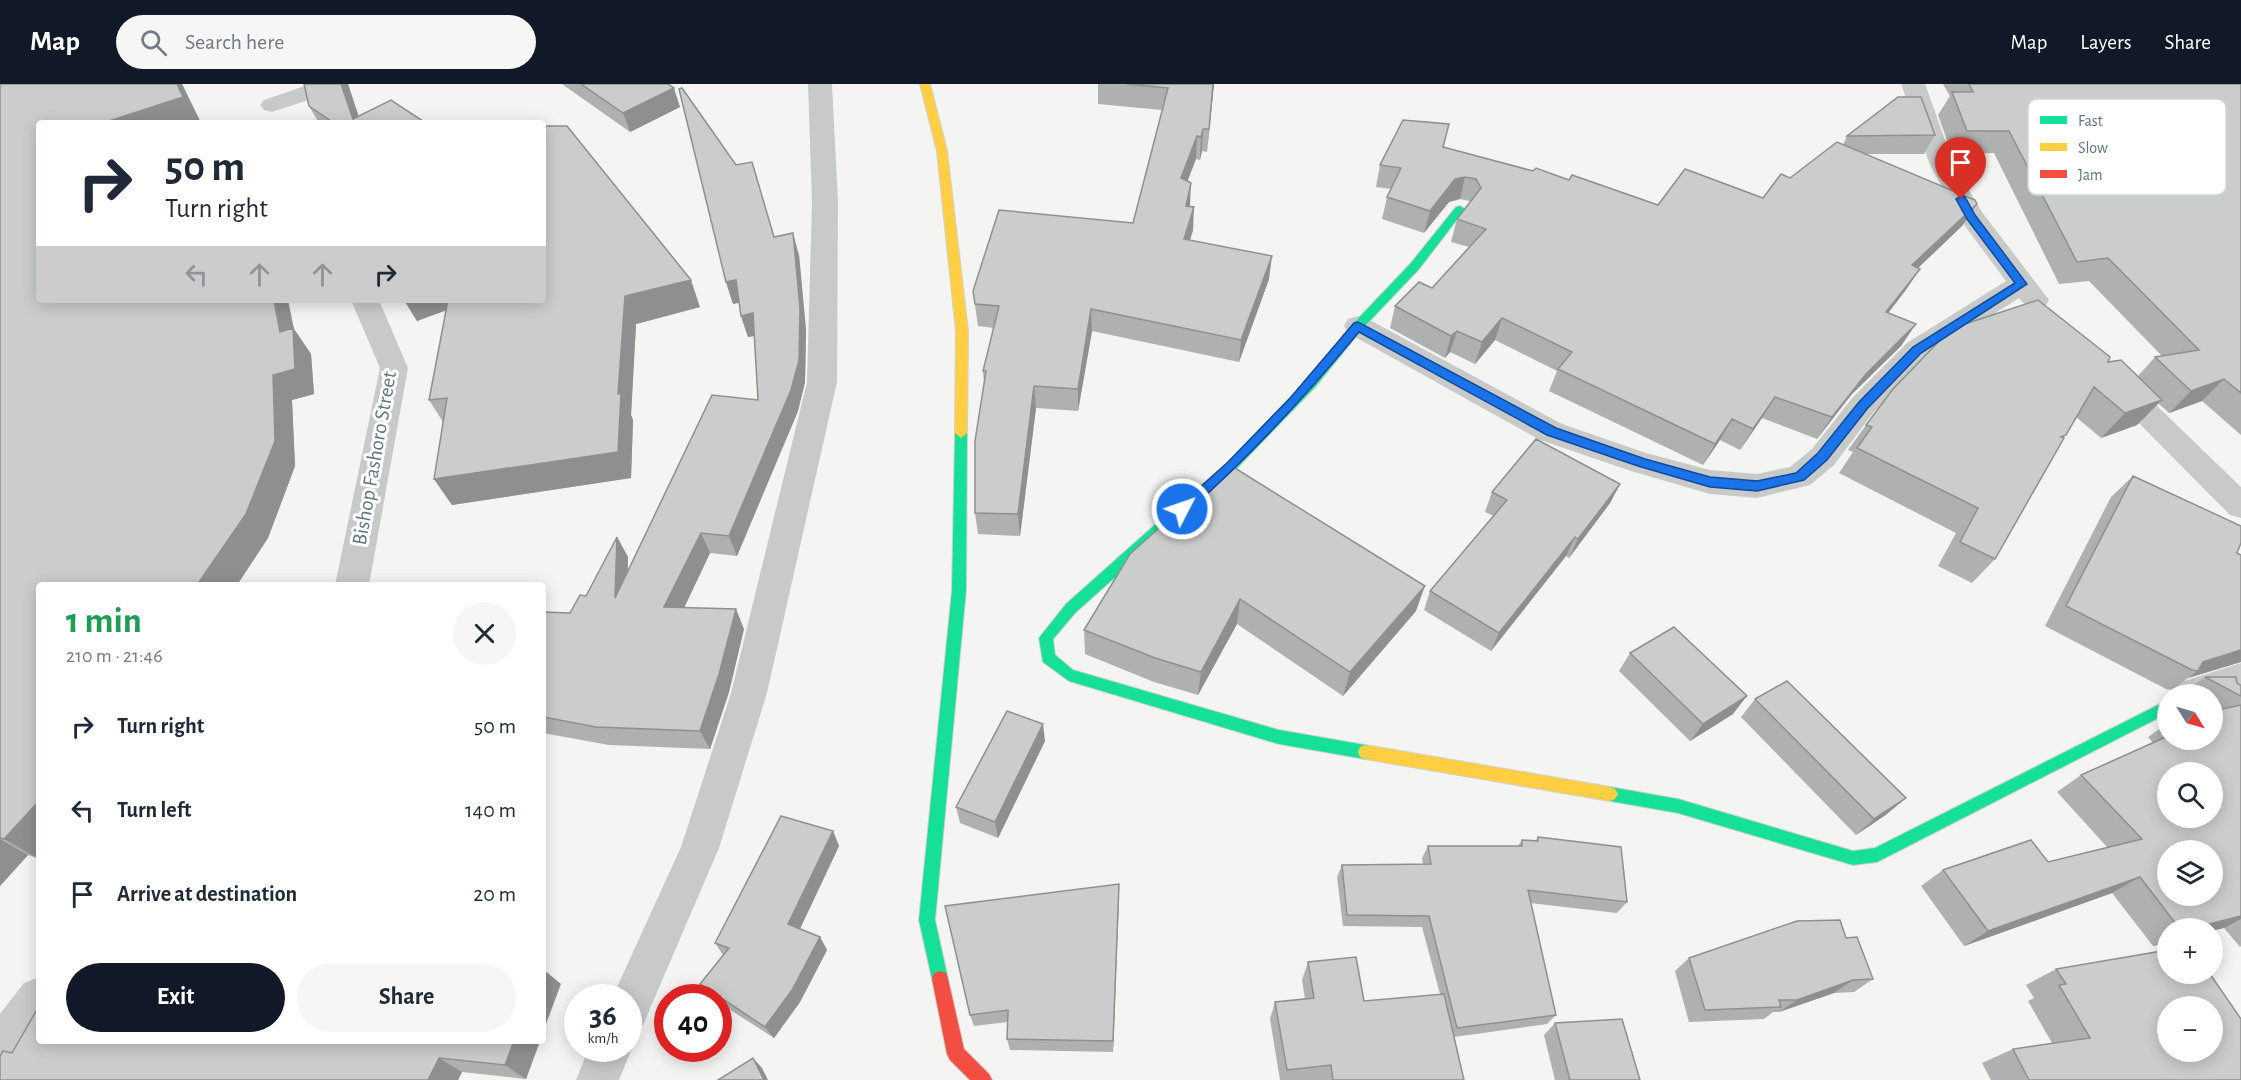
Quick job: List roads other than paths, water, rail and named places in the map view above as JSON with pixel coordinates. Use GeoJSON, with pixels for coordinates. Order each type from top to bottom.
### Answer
{"type":"FeatureCollection","features":[{"type":"Feature","properties":{"kind":"street"},"geometry":{"type":"LineString","coordinates":[[272,104],[334,84]]}},
{"type":"Feature","properties":{"kind":"street"},"geometry":{"type":"LineString","coordinates":[[640,984],[700,848],[749,693],[822,382],[825,203],[820,84]]}},
{"type":"Feature","properties":{"kind":"street"},"geometry":{"type":"LineString","coordinates":[[925,84],[942,151],[962,331],[959,590],[927,920],[956,1054],[983,1080]]}},
{"type":"Feature","properties":{"kind":"street"},"geometry":{"type":"LineString","coordinates":[[1913,84],[1942,165],[1971,216],[2021,284],[2051,317]]}},
{"type":"Feature","properties":{"kind":"street"},"geometry":{"type":"LineString","coordinates":[[1191,501],[1233,465],[1311,384],[1358,326],[1414,266],[1460,209]]}},
{"type":"Feature","properties":{"kind":"street"},"geometry":{"type":"LineString","coordinates":[[1358,326],[1551,432],[1642,463],[1710,482],[1757,486],[1799,477],[1823,457],[1863,405],[1917,350],[2021,284]]}},
{"type":"Feature","properties":{"kind":"street","name":"Bishop Fashoro Street"},"geometry":{"type":"LineString","coordinates":[[353,582],[394,368],[366,303]]}},
{"type":"Feature","properties":{"kind":"street"},"geometry":{"type":"LineString","coordinates":[[2097,365],[2241,506]]}},
{"type":"Feature","properties":{"kind":"street"},"geometry":{"type":"LineString","coordinates":[[1174,516],[1071,608],[1046,638],[1048,658],[1069,675],[1279,737],[1677,806],[1853,858],[1877,855],[2157,712]]}},
{"type":"Feature","properties":{"kind":"street"},"geometry":{"type":"LineString","coordinates":[[2222,684],[2241,678]]}},
{"type":"Feature","properties":{"kind":"street"},"geometry":{"type":"LineString","coordinates":[[0,1047],[36,1002]]}},
{"type":"Feature","properties":{"kind":"street"},"geometry":{"type":"LineString","coordinates":[[597,1080],[605,1062]]}}]}
